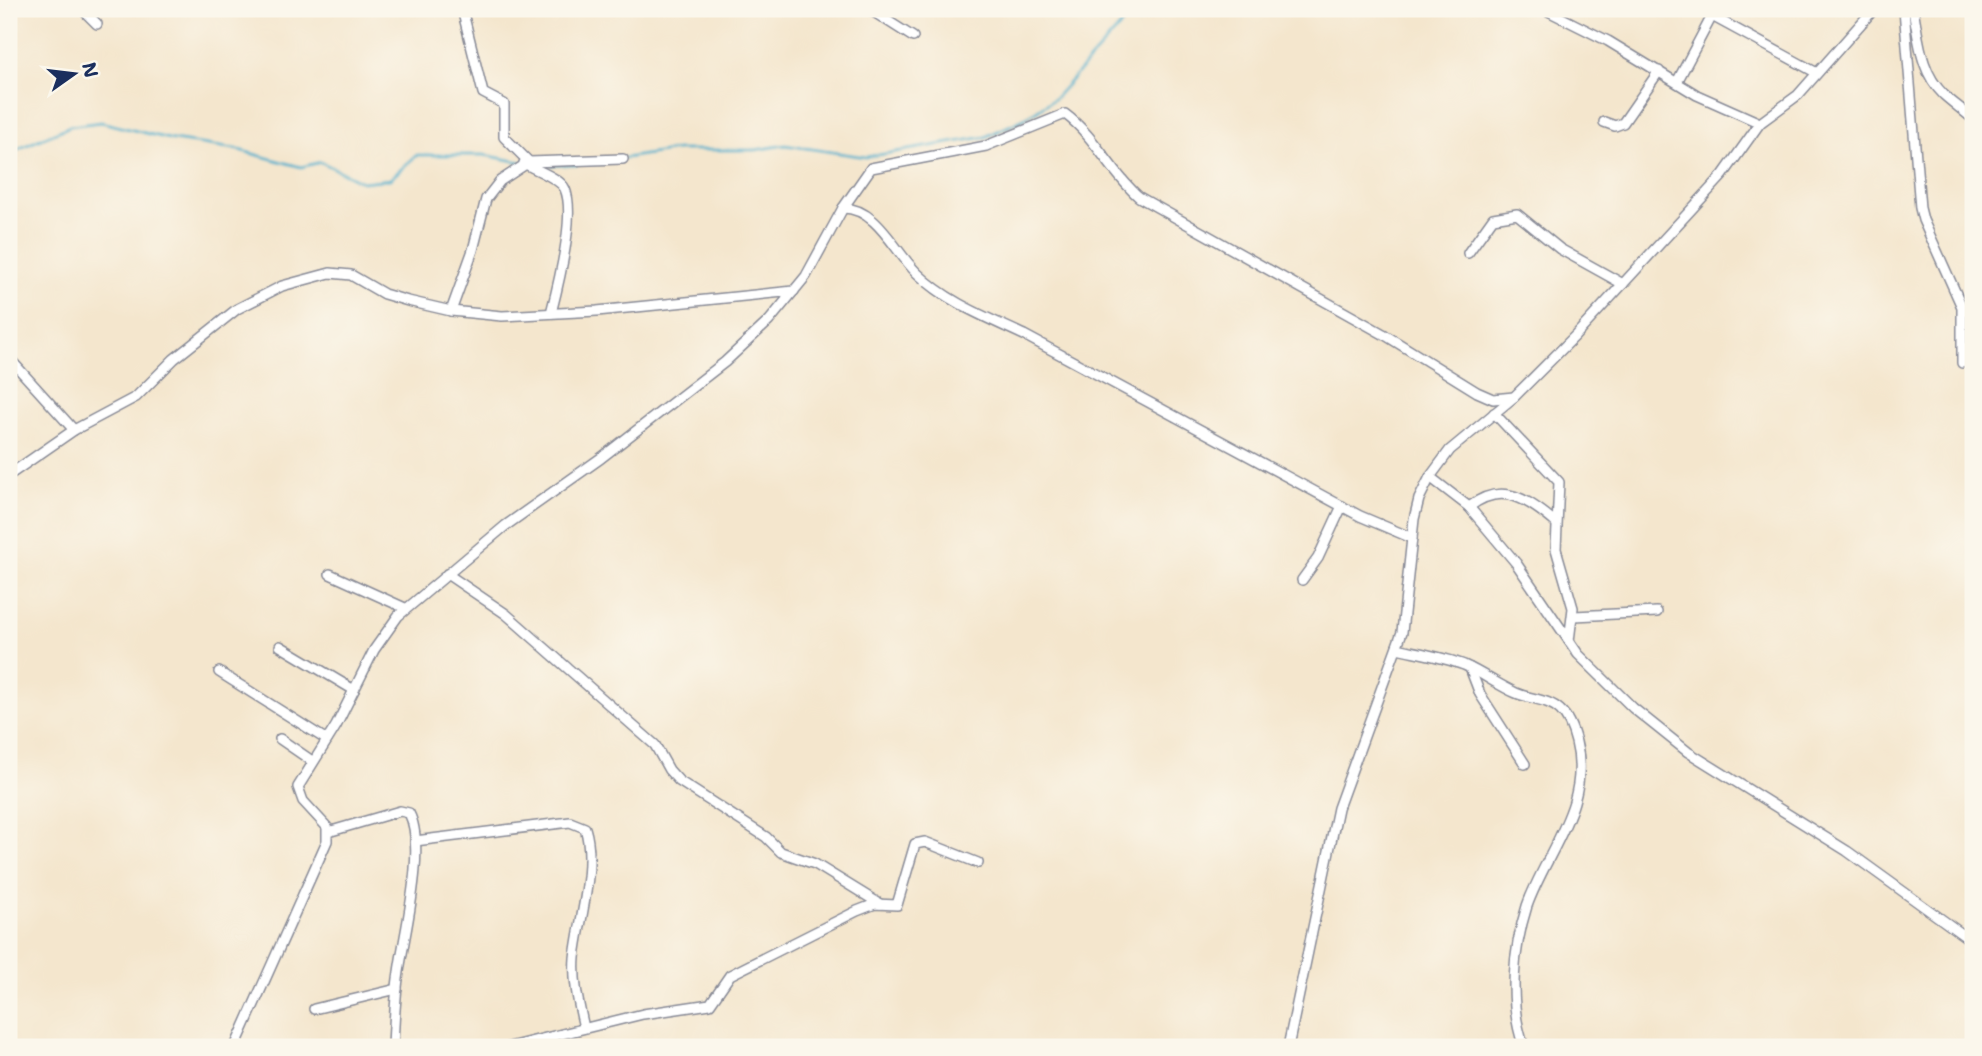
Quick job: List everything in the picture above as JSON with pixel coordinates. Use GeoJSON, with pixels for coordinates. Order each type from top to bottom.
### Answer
{"type":"FeatureCollection","features":[{"type":"Feature","properties":{"kind":"street"},"geometry":{"type":"LineString","coordinates":[[82,9],[97,24]]}},
{"type":"Feature","properties":{"kind":"street"},"geometry":{"type":"LineString","coordinates":[[462,9],[483,93],[504,104],[504,137],[527,162],[559,183],[566,191],[567,241],[551,313]]}},
{"type":"Feature","properties":{"kind":"street"},"geometry":{"type":"LineString","coordinates":[[869,9],[913,37]]}},
{"type":"Feature","properties":{"kind":"street"},"geometry":{"type":"LineString","coordinates":[[1544,9],[1608,41],[1732,112],[1760,123]]}},
{"type":"Feature","properties":{"kind":"street"},"geometry":{"type":"LineString","coordinates":[[1288,1047],[1338,808],[1373,707],[1397,648],[1419,499],[1430,477],[1450,450],[1514,397],[1623,284],[1723,175],[1760,123],[1782,110],[1874,9]]}},
{"type":"Feature","properties":{"kind":"street"},"geometry":{"type":"LineString","coordinates":[[1904,9],[1920,208],[1962,307],[1962,363]]}},
{"type":"Feature","properties":{"kind":"street"},"geometry":{"type":"LineString","coordinates":[[1913,9],[1929,75],[1943,94],[1973,119]]}},
{"type":"Feature","properties":{"kind":"street"},"geometry":{"type":"LineString","coordinates":[[1677,82],[1712,16],[1817,73]]}},
{"type":"Feature","properties":{"kind":"street"},"geometry":{"type":"LineString","coordinates":[[1604,122],[1615,126],[1623,123],[1659,71]]}},
{"type":"Feature","properties":{"kind":"street"},"geometry":{"type":"LineString","coordinates":[[235,1047],[328,832],[323,821],[299,795],[302,777],[327,740],[387,629],[405,608],[447,574],[724,362],[769,321],[819,255],[843,208],[869,170],[875,166],[986,146],[1065,114],[1086,133],[1117,175],[1139,197],[1385,335],[1477,392],[1493,399],[1514,397]]}},
{"type":"Feature","properties":{"kind":"street"},"geometry":{"type":"LineString","coordinates":[[451,311],[473,250],[488,196],[527,162],[624,159]]}},
{"type":"Feature","properties":{"kind":"street"},"geometry":{"type":"LineString","coordinates":[[843,208],[862,211],[919,276],[972,313],[1024,335],[1342,506],[1412,538]]}},
{"type":"Feature","properties":{"kind":"street"},"geometry":{"type":"LineString","coordinates":[[1468,253],[1493,218],[1517,214],[1560,249],[1623,284]]}},
{"type":"Feature","properties":{"kind":"street"},"geometry":{"type":"LineString","coordinates":[[9,475],[74,430],[136,397],[214,325],[237,309],[282,286],[342,273],[357,278],[384,294],[451,311],[518,316],[679,304],[794,291]]}},
{"type":"Feature","properties":{"kind":"street"},"geometry":{"type":"LineString","coordinates":[[9,358],[74,430]]}},
{"type":"Feature","properties":{"kind":"street"},"geometry":{"type":"LineString","coordinates":[[1494,413],[1559,482],[1556,523],[1558,559],[1574,616],[1569,640]]}},
{"type":"Feature","properties":{"kind":"street"},"geometry":{"type":"LineString","coordinates":[[1430,477],[1469,508],[1516,563],[1593,672],[1688,752],[1847,851],[1973,942]]}},
{"type":"Feature","properties":{"kind":"street"},"geometry":{"type":"LineString","coordinates":[[1469,508],[1489,496],[1511,493],[1533,504],[1556,523]]}},
{"type":"Feature","properties":{"kind":"street"},"geometry":{"type":"LineString","coordinates":[[1302,580],[1322,551],[1342,506]]}},
{"type":"Feature","properties":{"kind":"street"},"geometry":{"type":"LineString","coordinates":[[330,574],[405,608]]}},
{"type":"Feature","properties":{"kind":"street"},"geometry":{"type":"LineString","coordinates":[[447,574],[506,614],[655,745],[668,770],[679,781],[766,836],[781,852],[815,864],[880,904],[895,906],[915,844],[925,842],[978,863]]}},
{"type":"Feature","properties":{"kind":"street"},"geometry":{"type":"LineString","coordinates":[[1574,616],[1657,612]]}},
{"type":"Feature","properties":{"kind":"street"},"geometry":{"type":"LineString","coordinates":[[280,646],[354,690]]}},
{"type":"Feature","properties":{"kind":"street"},"geometry":{"type":"LineString","coordinates":[[1397,648],[1470,668],[1517,694],[1554,705],[1567,718],[1579,752],[1580,784],[1576,798],[1528,904],[1518,940],[1515,1005],[1524,1047]]}},
{"type":"Feature","properties":{"kind":"street"},"geometry":{"type":"LineString","coordinates":[[1470,668],[1480,694],[1525,764]]}},
{"type":"Feature","properties":{"kind":"street"},"geometry":{"type":"LineString","coordinates":[[219,672],[327,740]]}},
{"type":"Feature","properties":{"kind":"street"},"geometry":{"type":"LineString","coordinates":[[280,739],[312,761]]}},
{"type":"Feature","properties":{"kind":"street"},"geometry":{"type":"LineString","coordinates":[[328,832],[406,811],[412,819],[415,841],[411,896],[397,989],[393,1047]]}},
{"type":"Feature","properties":{"kind":"street"},"geometry":{"type":"LineString","coordinates":[[415,841],[570,822],[585,828],[589,845],[575,970],[584,1028]]}},
{"type":"Feature","properties":{"kind":"street"},"geometry":{"type":"LineString","coordinates":[[509,1047],[643,1014],[710,1004],[730,975],[857,911],[880,904]]}},
{"type":"Feature","properties":{"kind":"street"},"geometry":{"type":"LineString","coordinates":[[314,1009],[397,989]]}},
{"type":"Feature","properties":{"kind":"waterway"},"geometry":{"type":"LineString","coordinates":[[625,158],[677,150],[755,150],[785,145],[866,157],[985,137],[1024,119],[1054,99],[1136,9]]}},
{"type":"Feature","properties":{"kind":"waterway"},"geometry":{"type":"LineString","coordinates":[[9,153],[70,126],[101,122],[173,140],[235,149],[301,167],[321,162],[362,182],[390,179],[417,155],[484,155],[521,162]]}},
{"type":"Feature","properties":{"kind":"waterway"},"geometry":{"type":"LineString","coordinates":[[552,165],[577,165]]}}]}
